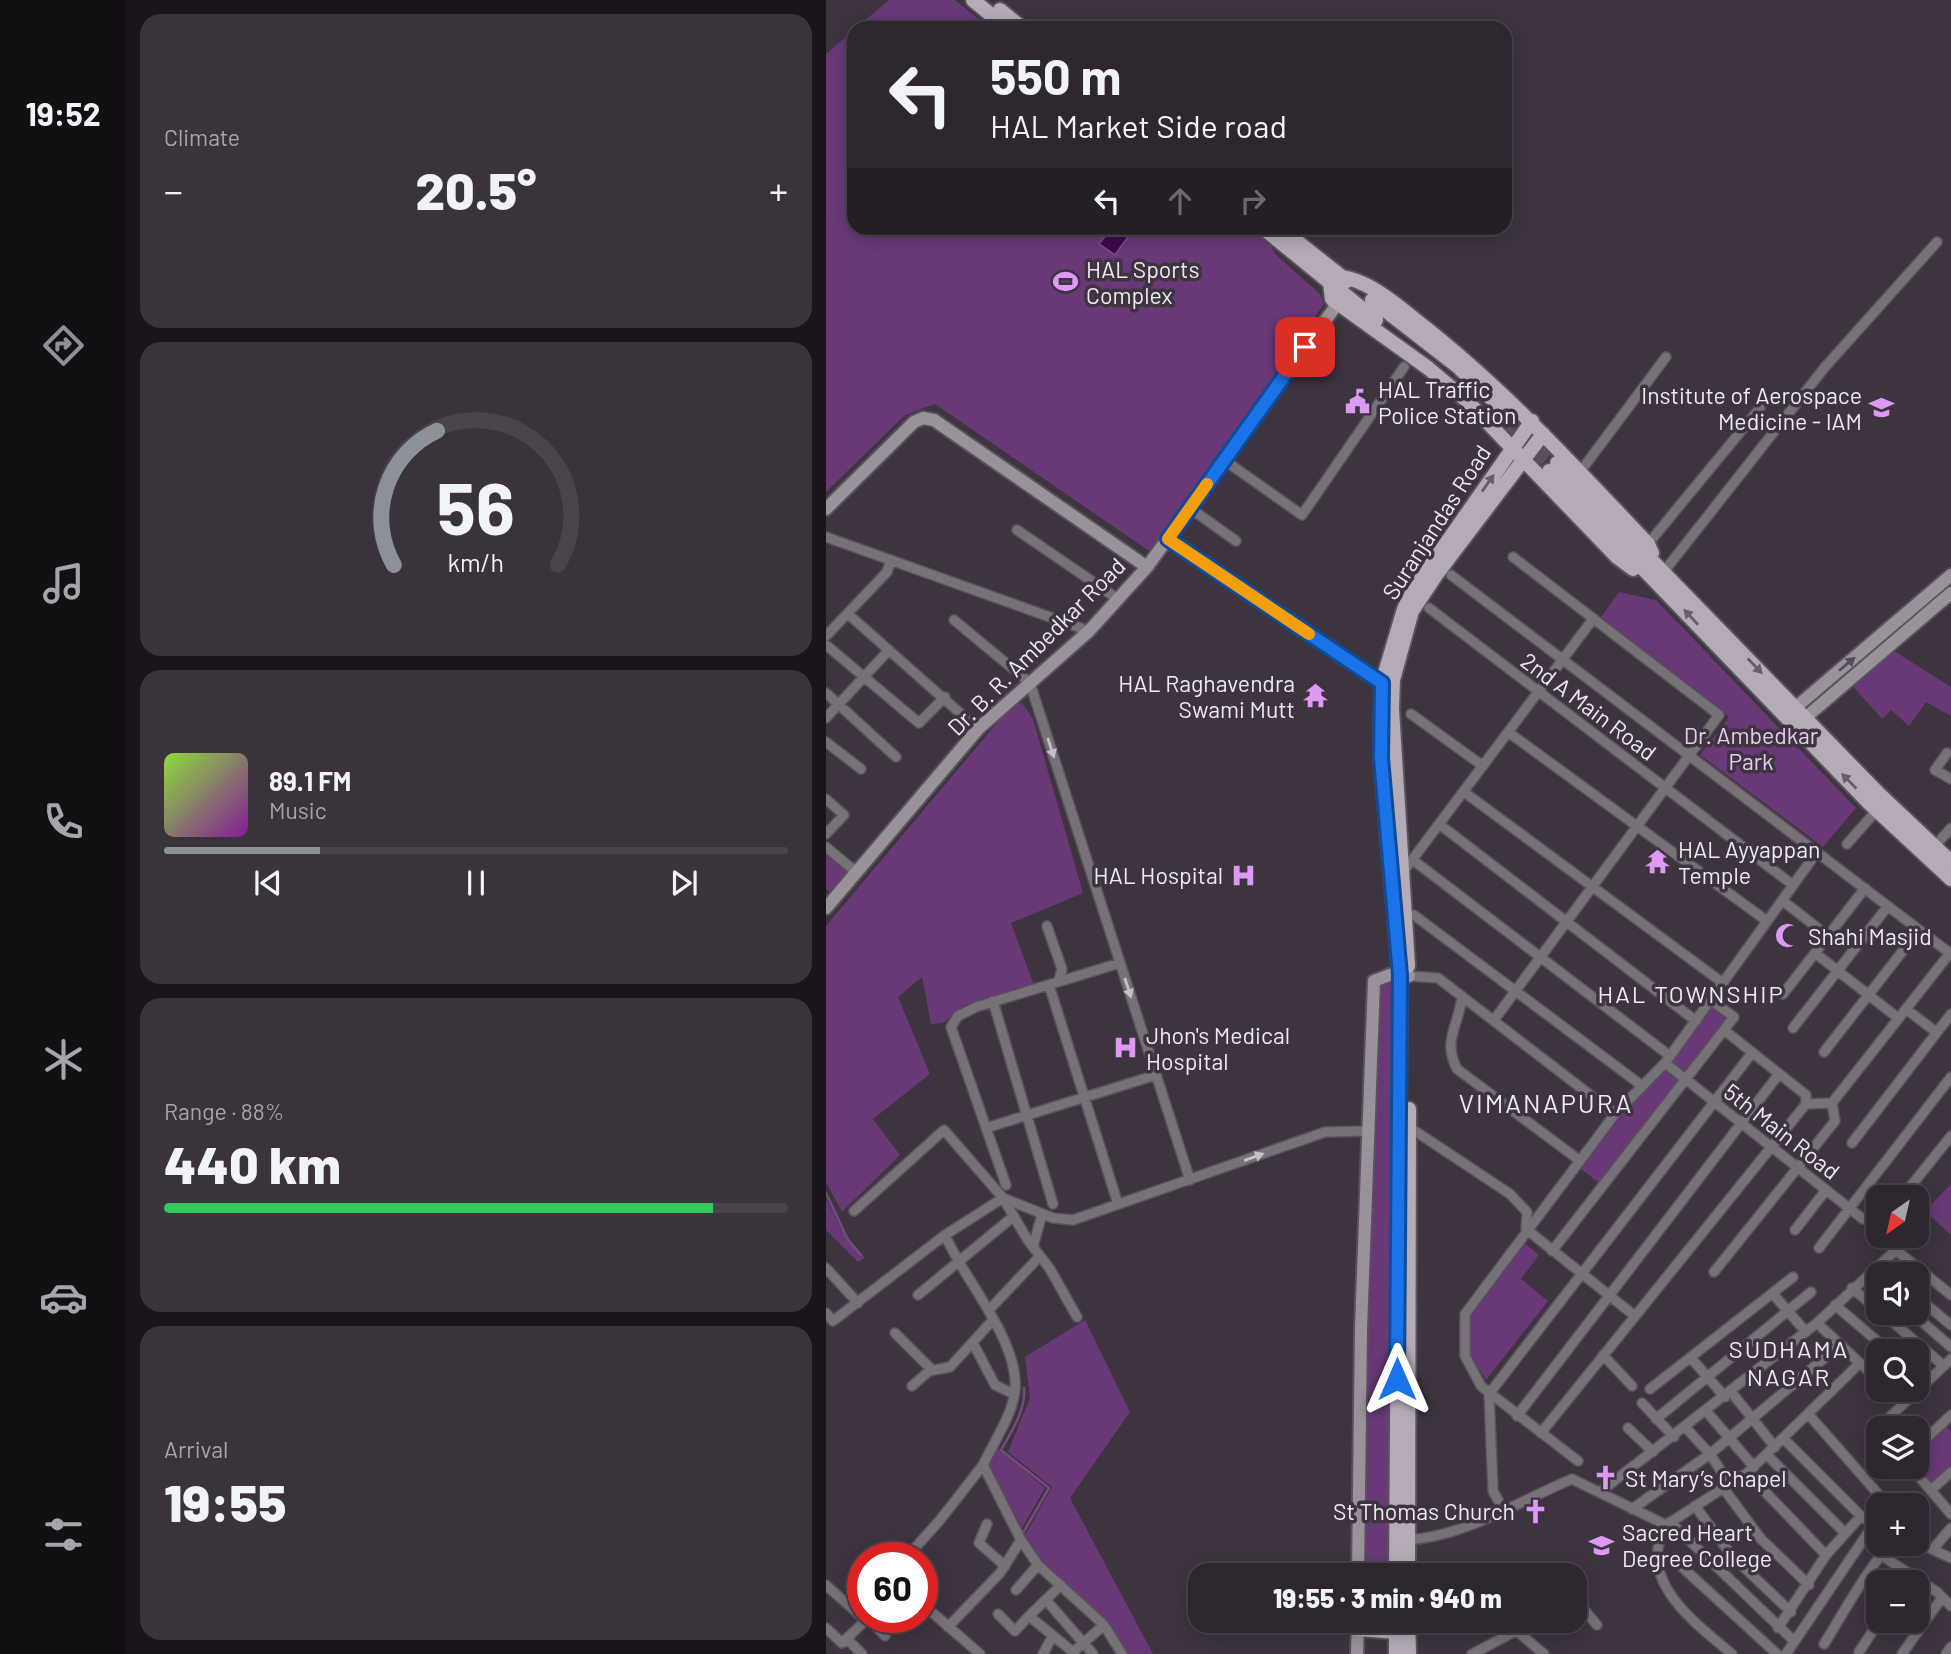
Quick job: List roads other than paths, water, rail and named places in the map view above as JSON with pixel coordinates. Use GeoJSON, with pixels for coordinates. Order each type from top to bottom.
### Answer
{"type":"FeatureCollection","features":[{"type":"Feature","properties":{"kind":"main road"},"geometry":{"type":"LineString","coordinates":[[972,0],[998,21]]}},
{"type":"Feature","properties":{"kind":"main road"},"geometry":{"type":"LineString","coordinates":[[988,0],[1014,21]]}},
{"type":"Feature","properties":{"kind":"main road"},"geometry":{"type":"LineString","coordinates":[[1273,235],[1335,280],[1506,420]]}},
{"type":"Feature","properties":{"kind":"main road"},"geometry":{"type":"LineString","coordinates":[[1287,235],[1335,280]]}},
{"type":"Feature","properties":{"kind":"main road"},"geometry":{"type":"LineString","coordinates":[[1335,280],[1352,278],[1398,306],[1466,359],[1532,421],[1648,544],[1659,572],[1877,810],[1951,879]]}},
{"type":"Feature","properties":{"kind":"main road"},"geometry":{"type":"LineString","coordinates":[[1335,280],[1332,299],[1450,386],[1617,557],[1637,573],[1659,572]]}},
{"type":"Feature","properties":{"kind":"main road","name":"Suranjandas Road"},"geometry":{"type":"LineString","coordinates":[[1398,1563],[1402,1540],[1409,1127],[1398,871],[1381,758],[1387,685],[1404,609],[1414,589],[1517,453],[1532,421]]}},
{"type":"Feature","properties":{"kind":"main road","name":"Suranjandas Road"},"geometry":{"type":"LineString","coordinates":[[1517,453],[1543,433]]}},
{"type":"Feature","properties":{"kind":"main road"},"geometry":{"type":"LineString","coordinates":[[1553,467],[1951,862]]}},
{"type":"Feature","properties":{"kind":"main road","name":"Suranjandas Road"},"geometry":{"type":"LineString","coordinates":[[1404,976],[1402,1540],[1406,1563]]}},
{"type":"Feature","properties":{"kind":"main road"},"geometry":{"type":"LineString","coordinates":[[1396,1654],[1400,1633]]}},
{"type":"Feature","properties":{"kind":"main road"},"geometry":{"type":"LineString","coordinates":[[1404,1633],[1409,1654]]}},
{"type":"Feature","properties":{"kind":"street"},"geometry":{"type":"LineString","coordinates":[[1659,572],[1825,367],[1937,242]]}},
{"type":"Feature","properties":{"kind":"street","name":"Dr. B. R. Ambedkar Road"},"geometry":{"type":"LineString","coordinates":[[827,903],[978,729],[1089,631],[1147,567],[1338,303]]}},
{"type":"Feature","properties":{"kind":"street"},"geometry":{"type":"LineString","coordinates":[[1580,472],[1666,358]]}},
{"type":"Feature","properties":{"kind":"street"},"geometry":{"type":"LineString","coordinates":[[1224,460],[1302,515],[1404,368]]}},
{"type":"Feature","properties":{"kind":"street"},"geometry":{"type":"LineString","coordinates":[[1648,544],[1760,408]]}},
{"type":"Feature","properties":{"kind":"street"},"geometry":{"type":"LineString","coordinates":[[826,509],[914,422],[923,418],[934,420],[1147,567]]}},
{"type":"Feature","properties":{"kind":"street"},"geometry":{"type":"LineString","coordinates":[[1190,508],[1236,541]]}},
{"type":"Feature","properties":{"kind":"street"},"geometry":{"type":"LineString","coordinates":[[1017,530],[1118,599]]}},
{"type":"Feature","properties":{"kind":"street"},"geometry":{"type":"LineString","coordinates":[[826,537],[1089,631]]}},
{"type":"Feature","properties":{"kind":"street"},"geometry":{"type":"LineString","coordinates":[[1168,539],[1387,685]]}},
{"type":"Feature","properties":{"kind":"street"},"geometry":{"type":"LineString","coordinates":[[1494,1020],[1719,715],[1513,557]]}},
{"type":"Feature","properties":{"kind":"street"},"geometry":{"type":"LineString","coordinates":[[891,560],[887,572],[826,637],[864,677],[919,723],[945,697]]}},
{"type":"Feature","properties":{"kind":"street"},"geometry":{"type":"LineString","coordinates":[[1451,575],[1950,953],[1832,1103],[1835,1121],[1714,1272]]}},
{"type":"Feature","properties":{"kind":"street"},"geometry":{"type":"LineString","coordinates":[[1800,713],[1951,575]]}},
{"type":"Feature","properties":{"kind":"street"},"geometry":{"type":"LineString","coordinates":[[1800,713],[1951,593]]}},
{"type":"Feature","properties":{"kind":"street","name":"2nd A Main Road"},"geometry":{"type":"LineString","coordinates":[[1429,608],[1793,885]]}},
{"type":"Feature","properties":{"kind":"street"},"geometry":{"type":"LineString","coordinates":[[848,614],[888,651],[945,697],[978,729]]}},
{"type":"Feature","properties":{"kind":"street"},"geometry":{"type":"LineString","coordinates":[[1398,871],[1413,860],[1593,619]]}},
{"type":"Feature","properties":{"kind":"street"},"geometry":{"type":"LineString","coordinates":[[954,620],[1030,683],[1190,1180]]}},
{"type":"Feature","properties":{"kind":"street"},"geometry":{"type":"LineString","coordinates":[[826,718],[888,651]]}},
{"type":"Feature","properties":{"kind":"street"},"geometry":{"type":"LineString","coordinates":[[826,694],[896,757]]}},
{"type":"Feature","properties":{"kind":"street"},"geometry":{"type":"LineString","coordinates":[[1411,714],[1483,765]]}},
{"type":"Feature","properties":{"kind":"street"},"geometry":{"type":"LineString","coordinates":[[1508,732],[1767,921]]}},
{"type":"Feature","properties":{"kind":"street"},"geometry":{"type":"LineString","coordinates":[[826,742],[861,769]]}},
{"type":"Feature","properties":{"kind":"street"},"geometry":{"type":"LineString","coordinates":[[1947,753],[1935,770],[1951,779]]}},
{"type":"Feature","properties":{"kind":"street"},"geometry":{"type":"LineString","coordinates":[[1464,792],[1723,983]]}},
{"type":"Feature","properties":{"kind":"street"},"geometry":{"type":"LineString","coordinates":[[826,799],[844,815],[826,834]]}},
{"type":"Feature","properties":{"kind":"street"},"geometry":{"type":"LineString","coordinates":[[1847,844],[1877,810]]}},
{"type":"Feature","properties":{"kind":"street"},"geometry":{"type":"LineString","coordinates":[[1439,824],[1696,1021]]}},
{"type":"Feature","properties":{"kind":"street"},"geometry":{"type":"LineString","coordinates":[[1934,847],[1951,828]]}},
{"type":"Feature","properties":{"kind":"street"},"geometry":{"type":"LineString","coordinates":[[826,847],[856,872]]}},
{"type":"Feature","properties":{"kind":"street"},"geometry":{"type":"LineString","coordinates":[[1578,1461],[1489,1394],[1465,1356],[1465,1314],[1526,1229],[1615,1114],[1640,1085],[1667,1060],[1817,852]]}},
{"type":"Feature","properties":{"kind":"street","name":"5th Main Road"},"geometry":{"type":"LineString","coordinates":[[1413,860],[1540,957],[1667,1060],[1686,1080],[1866,1221]]}},
{"type":"Feature","properties":{"kind":"street"},"geometry":{"type":"LineString","coordinates":[[1783,994],[1865,888]]}},
{"type":"Feature","properties":{"kind":"street"},"geometry":{"type":"LineString","coordinates":[[1783,901],[1828,936]]}},
{"type":"Feature","properties":{"kind":"street"},"geometry":{"type":"LineString","coordinates":[[1793,1028],[1888,906]]}},
{"type":"Feature","properties":{"kind":"street"},"geometry":{"type":"LineString","coordinates":[[1414,915],[1640,1085]]}},
{"type":"Feature","properties":{"kind":"street"},"geometry":{"type":"LineString","coordinates":[[1047,926],[1062,969],[1059,980]]}},
{"type":"Feature","properties":{"kind":"street"},"geometry":{"type":"LineString","coordinates":[[1824,1052],[1919,930]]}},
{"type":"Feature","properties":{"kind":"street"},"geometry":{"type":"LineString","coordinates":[[1815,953],[1898,1018]]}},
{"type":"Feature","properties":{"kind":"street"},"geometry":{"type":"LineString","coordinates":[[1006,1185],[951,1027],[958,1016],[993,1002],[1120,963]]}},
{"type":"Feature","properties":{"kind":"street"},"geometry":{"type":"LineString","coordinates":[[1358,1563],[1361,1328],[1374,981],[1392,974],[1438,978],[1615,1114]]}},
{"type":"Feature","properties":{"kind":"street"},"geometry":{"type":"LineString","coordinates":[[1049,985],[1118,1204]]}},
{"type":"Feature","properties":{"kind":"street"},"geometry":{"type":"LineString","coordinates":[[1462,996],[1460,1017],[1449,1051],[1457,1069],[1579,1160]]}},
{"type":"Feature","properties":{"kind":"street"},"geometry":{"type":"LineString","coordinates":[[1552,1251],[1734,1017],[1711,1000]]}},
{"type":"Feature","properties":{"kind":"street"},"geometry":{"type":"LineString","coordinates":[[993,1002],[1053,1204]]}},
{"type":"Feature","properties":{"kind":"street"},"geometry":{"type":"LineString","coordinates":[[1906,1009],[1936,1032]]}},
{"type":"Feature","properties":{"kind":"street"},"geometry":{"type":"LineString","coordinates":[[1852,1143],[1951,1014]]}},
{"type":"Feature","properties":{"kind":"street"},"geometry":{"type":"LineString","coordinates":[[1541,1433],[1806,1104],[1805,1095],[1724,1030]]}},
{"type":"Feature","properties":{"kind":"street"},"geometry":{"type":"LineString","coordinates":[[1498,1500],[1493,1491],[1489,1394],[1752,1053]]}},
{"type":"Feature","properties":{"kind":"street"},"geometry":{"type":"LineString","coordinates":[[1517,1416],[1779,1074]]}},
{"type":"Feature","properties":{"kind":"street"},"geometry":{"type":"LineString","coordinates":[[986,1128],[1156,1075]]}},
{"type":"Feature","properties":{"kind":"street"},"geometry":{"type":"LineString","coordinates":[[1819,1248],[1951,1077]]}},
{"type":"Feature","properties":{"kind":"street"},"geometry":{"type":"LineString","coordinates":[[1806,1104],[1832,1103]]}},
{"type":"Feature","properties":{"kind":"street"},"geometry":{"type":"LineString","coordinates":[[1409,1127],[1522,1205],[1527,1212],[1526,1229]]}},
{"type":"Feature","properties":{"kind":"street"},"geometry":{"type":"LineString","coordinates":[[854,1211],[944,1129],[1003,1198],[1077,1317]]}},
{"type":"Feature","properties":{"kind":"street"},"geometry":{"type":"LineString","coordinates":[[1003,1198],[1042,1214],[1073,1220],[1325,1132],[1370,1131]]}},
{"type":"Feature","properties":{"kind":"street"},"geometry":{"type":"LineString","coordinates":[[1912,1185],[1951,1136]]}},
{"type":"Feature","properties":{"kind":"street"},"geometry":{"type":"LineString","coordinates":[[1795,1230],[1826,1190]]}},
{"type":"Feature","properties":{"kind":"street"},"geometry":{"type":"LineString","coordinates":[[826,1312],[834,1321],[946,1235],[1003,1198]]}},
{"type":"Feature","properties":{"kind":"street"},"geometry":{"type":"LineString","coordinates":[[1033,1247],[1042,1214]]}},
{"type":"Feature","properties":{"kind":"street"},"geometry":{"type":"LineString","coordinates":[[918,1295],[1014,1216]]}},
{"type":"Feature","properties":{"kind":"street"},"geometry":{"type":"LineString","coordinates":[[1526,1229],[1635,1316]]}},
{"type":"Feature","properties":{"kind":"street"},"geometry":{"type":"LineString","coordinates":[[920,1542],[983,1465],[1014,1394],[1011,1363],[989,1310],[957,1261],[946,1235]]}},
{"type":"Feature","properties":{"kind":"street"},"geometry":{"type":"LineString","coordinates":[[1883,1262],[1896,1250],[1913,1262]]}},
{"type":"Feature","properties":{"kind":"street"},"geometry":{"type":"LineString","coordinates":[[989,1310],[1040,1256]]}},
{"type":"Feature","properties":{"kind":"street"},"geometry":{"type":"LineString","coordinates":[[826,1268],[858,1303]]}},
{"type":"Feature","properties":{"kind":"street"},"geometry":{"type":"LineString","coordinates":[[1929,1276],[1951,1295]]}},
{"type":"Feature","properties":{"kind":"street"},"geometry":{"type":"LineString","coordinates":[[1650,1389],[1793,1278]]}},
{"type":"Feature","properties":{"kind":"street"},"geometry":{"type":"LineString","coordinates":[[1600,1492],[1707,1412],[1817,1323],[1866,1278]]}},
{"type":"Feature","properties":{"kind":"street"},"geometry":{"type":"LineString","coordinates":[[1852,1288],[1866,1300]]}},
{"type":"Feature","properties":{"kind":"street"},"geometry":{"type":"LineString","coordinates":[[1656,1419],[1706,1375],[1811,1292]]}},
{"type":"Feature","properties":{"kind":"street"},"geometry":{"type":"LineString","coordinates":[[1773,1294],[1806,1332]]}},
{"type":"Feature","properties":{"kind":"street"},"geometry":{"type":"LineString","coordinates":[[1835,1305],[1875,1339]]}},
{"type":"Feature","properties":{"kind":"street"},"geometry":{"type":"LineString","coordinates":[[1929,1307],[1951,1325]]}},
{"type":"Feature","properties":{"kind":"street"},"geometry":{"type":"LineString","coordinates":[[912,1386],[932,1370],[947,1369],[993,1320]]}},
{"type":"Feature","properties":{"kind":"street"},"geometry":{"type":"LineString","coordinates":[[1817,1323],[1866,1369]]}},
{"type":"Feature","properties":{"kind":"street"},"geometry":{"type":"LineString","coordinates":[[1899,1325],[1949,1361],[1929,1378]]}},
{"type":"Feature","properties":{"kind":"street"},"geometry":{"type":"LineString","coordinates":[[1926,1325],[1951,1347]]}},
{"type":"Feature","properties":{"kind":"street"},"geometry":{"type":"LineString","coordinates":[[895,1333],[932,1370]]}},
{"type":"Feature","properties":{"kind":"street"},"geometry":{"type":"LineString","coordinates":[[973,1343],[995,1385],[1014,1394]]}},
{"type":"Feature","properties":{"kind":"street"},"geometry":{"type":"LineString","coordinates":[[1632,1509],[1710,1454],[1840,1345]]}},
{"type":"Feature","properties":{"kind":"street"},"geometry":{"type":"LineString","coordinates":[[1603,1355],[1632,1386]]}},
{"type":"Feature","properties":{"kind":"street"},"geometry":{"type":"LineString","coordinates":[[1691,1358],[1752,1417],[1775,1447]]}},
{"type":"Feature","properties":{"kind":"street"},"geometry":{"type":"LineString","coordinates":[[1732,1654],[1667,1593],[1656,1552],[1658,1540],[1668,1524],[1750,1470],[1810,1415],[1860,1363]]}},
{"type":"Feature","properties":{"kind":"street"},"geometry":{"type":"LineString","coordinates":[[1642,1402],[1674,1437]]}},
{"type":"Feature","properties":{"kind":"street"},"geometry":{"type":"LineString","coordinates":[[1891,1416],[1903,1403]]}},
{"type":"Feature","properties":{"kind":"street"},"geometry":{"type":"LineString","coordinates":[[1707,1412],[1729,1438],[1750,1470],[1826,1555]]}},
{"type":"Feature","properties":{"kind":"street"},"geometry":{"type":"LineString","coordinates":[[1810,1415],[1878,1493]]}},
{"type":"Feature","properties":{"kind":"street"},"geometry":{"type":"LineString","coordinates":[[1929,1435],[1947,1418],[1951,1430]]}},
{"type":"Feature","properties":{"kind":"street"},"geometry":{"type":"LineString","coordinates":[[1628,1428],[1653,1452]]}},
{"type":"Feature","properties":{"kind":"street"},"geometry":{"type":"LineString","coordinates":[[1686,1428],[1710,1454],[1760,1539],[1809,1586]]}},
{"type":"Feature","properties":{"kind":"street"},"geometry":{"type":"LineString","coordinates":[[1784,1439],[1866,1519]]}},
{"type":"Feature","properties":{"kind":"street"},"geometry":{"type":"LineString","coordinates":[[1767,1455],[1845,1533]]}},
{"type":"Feature","properties":{"kind":"street"},"geometry":{"type":"LineString","coordinates":[[983,1465],[1021,1541],[1038,1565],[1104,1625],[1122,1654]]}},
{"type":"Feature","properties":{"kind":"street"},"geometry":{"type":"LineString","coordinates":[[1931,1490],[1951,1472]]}},
{"type":"Feature","properties":{"kind":"street"},"geometry":{"type":"LineString","coordinates":[[1402,1540],[1460,1528],[1572,1479],[1668,1524],[1793,1640]]}},
{"type":"Feature","properties":{"kind":"street"},"geometry":{"type":"LineString","coordinates":[[1921,1479],[1951,1514]]}},
{"type":"Feature","properties":{"kind":"street"},"geometry":{"type":"LineString","coordinates":[[1695,1506],[1732,1556],[1791,1612]]}},
{"type":"Feature","properties":{"kind":"street"},"geometry":{"type":"LineString","coordinates":[[1779,1628],[1809,1586],[1826,1555],[1861,1516]]}},
{"type":"Feature","properties":{"kind":"street"},"geometry":{"type":"LineString","coordinates":[[987,1524],[979,1543],[1005,1566]]}},
{"type":"Feature","properties":{"kind":"street"},"geometry":{"type":"LineString","coordinates":[[1933,1549],[1951,1528]]}},
{"type":"Feature","properties":{"kind":"street"},"geometry":{"type":"LineString","coordinates":[[1786,1654],[1793,1640],[1866,1538]]}},
{"type":"Feature","properties":{"kind":"street"},"geometry":{"type":"LineString","coordinates":[[948,1627],[1005,1566],[1021,1541]]}},
{"type":"Feature","properties":{"kind":"street"},"geometry":{"type":"LineString","coordinates":[[1929,1547],[1951,1558]]}},
{"type":"Feature","properties":{"kind":"street"},"geometry":{"type":"LineString","coordinates":[[1869,1570],[1881,1555],[1899,1570]]}},
{"type":"Feature","properties":{"kind":"street"},"geometry":{"type":"LineString","coordinates":[[1016,1590],[1038,1565]]}},
{"type":"Feature","properties":{"kind":"street"},"geometry":{"type":"LineString","coordinates":[[1682,1567],[1777,1654]]}},
{"type":"Feature","properties":{"kind":"street"},"geometry":{"type":"LineString","coordinates":[[1824,1644],[1851,1603],[1866,1574]]}},
{"type":"Feature","properties":{"kind":"street"},"geometry":{"type":"LineString","coordinates":[[998,1614],[1015,1631],[1061,1585]]}},
{"type":"Feature","properties":{"kind":"street"},"geometry":{"type":"LineString","coordinates":[[826,1586],[847,1602]]}},
{"type":"Feature","properties":{"kind":"street"},"geometry":{"type":"LineString","coordinates":[[1929,1588],[1951,1606]]}},
{"type":"Feature","properties":{"kind":"street"},"geometry":{"type":"LineString","coordinates":[[1902,1654],[1941,1599]]}},
{"type":"Feature","properties":{"kind":"street"},"geometry":{"type":"LineString","coordinates":[[1046,1600],[1093,1654]]}},
{"type":"Feature","properties":{"kind":"street"},"geometry":{"type":"LineString","coordinates":[[1587,1613],[1597,1625]]}},
{"type":"Feature","properties":{"kind":"street"},"geometry":{"type":"LineString","coordinates":[[1029,1616],[1072,1653],[1104,1625]]}},
{"type":"Feature","properties":{"kind":"street"},"geometry":{"type":"LineString","coordinates":[[938,1618],[980,1654]]}},
{"type":"Feature","properties":{"kind":"street"},"geometry":{"type":"LineString","coordinates":[[828,1633],[842,1643]]}},
{"type":"Feature","properties":{"kind":"street"},"geometry":{"type":"LineString","coordinates":[[842,1643],[852,1633]]}},
{"type":"Feature","properties":{"kind":"street"},"geometry":{"type":"LineString","coordinates":[[882,1633],[885,1636]]}},
{"type":"Feature","properties":{"kind":"street"},"geometry":{"type":"LineString","coordinates":[[1357,1654],[1358,1633]]}},
{"type":"Feature","properties":{"kind":"street"},"geometry":{"type":"LineString","coordinates":[[1472,1654],[1516,1633]]}},
{"type":"Feature","properties":{"kind":"street"},"geometry":{"type":"LineString","coordinates":[[1519,1633],[1544,1654]]}},
{"type":"Feature","properties":{"kind":"street"},"geometry":{"type":"LineString","coordinates":[[1859,1651],[1871,1633]]}},
{"type":"Feature","properties":{"kind":"street"},"geometry":{"type":"LineString","coordinates":[[1043,1654],[1052,1637]]}},
{"type":"Feature","properties":{"kind":"street"},"geometry":{"type":"LineString","coordinates":[[842,1643],[848,1640],[862,1654]]}},
{"type":"Feature","properties":{"kind":"street"},"geometry":{"type":"LineString","coordinates":[[1946,1654],[1951,1647]]}},
{"type":"Feature","properties":{"kind":"waterway"},"geometry":{"type":"LineString","coordinates":[[826,1193],[848,1240],[861,1255]]}},
{"type":"Feature","properties":{"kind":"waterway"},"geometry":{"type":"LineString","coordinates":[[1023,1533],[1049,1488],[1001,1450],[1020,1413],[1024,1388]]}},
{"type":"Feature","properties":{"kind":"tunnel"},"geometry":{"type":"LineString","coordinates":[[1510,416],[1557,463]]}},
{"type":"Feature","properties":{"kind":"tunnel"},"geometry":{"type":"LineString","coordinates":[[1503,424],[1549,471]]}},
{"type":"Feature","properties":{"kind":"place","name":"HAL Sports Complex"},"geometry":{"type":"Point","coordinates":[1066,282]}},
{"type":"Feature","properties":{"kind":"place","name":"HAL Traffic Police Station"},"geometry":{"type":"Point","coordinates":[1358,402]}},
{"type":"Feature","properties":{"kind":"place","name":"Institute of Aerospace Medicine - IAM"},"geometry":{"type":"Point","coordinates":[1882,408]}},
{"type":"Feature","properties":{"kind":"place","name":"HAL Raghavendra Swami Mutt"},"geometry":{"type":"Point","coordinates":[1315,696]}},
{"type":"Feature","properties":{"kind":"place","name":"HAL Ayyappan Temple"},"geometry":{"type":"Point","coordinates":[1658,862]}},
{"type":"Feature","properties":{"kind":"place","name":"HAL Hospital"},"geometry":{"type":"Point","coordinates":[1243,875]}},
{"type":"Feature","properties":{"kind":"place","name":"Shahi Masjid"},"geometry":{"type":"Point","coordinates":[1788,936]}},
{"type":"Feature","properties":{"kind":"place","name":"Jhon's Medical Hospital"},"geometry":{"type":"Point","coordinates":[1126,1048]}},
{"type":"Feature","properties":{"kind":"place","name":"St Mary’s Chapel"},"geometry":{"type":"Point","coordinates":[1605,1478]}},
{"type":"Feature","properties":{"kind":"place","name":"St Thomas Church"},"geometry":{"type":"Point","coordinates":[1535,1511]}},
{"type":"Feature","properties":{"kind":"place","name":"Sacred Heart Degree College"},"geometry":{"type":"Point","coordinates":[1602,1545]}},
{"type":"Feature","properties":{"kind":"district","name":"HAL TOWNSHIP"},"geometry":{"type":"Point","coordinates":[1691,993]}},
{"type":"Feature","properties":{"kind":"district","name":"VIMANAPURA"},"geometry":{"type":"Point","coordinates":[1546,1102]}},
{"type":"Feature","properties":{"kind":"district","name":"SUDHAMA NAGAR"},"geometry":{"type":"Point","coordinates":[1789,1362]}},
{"type":"Feature","properties":{"kind":"park label","name":"Dr. Ambedkar Park"},"geometry":{"type":"Point","coordinates":[1751,748]}}]}
